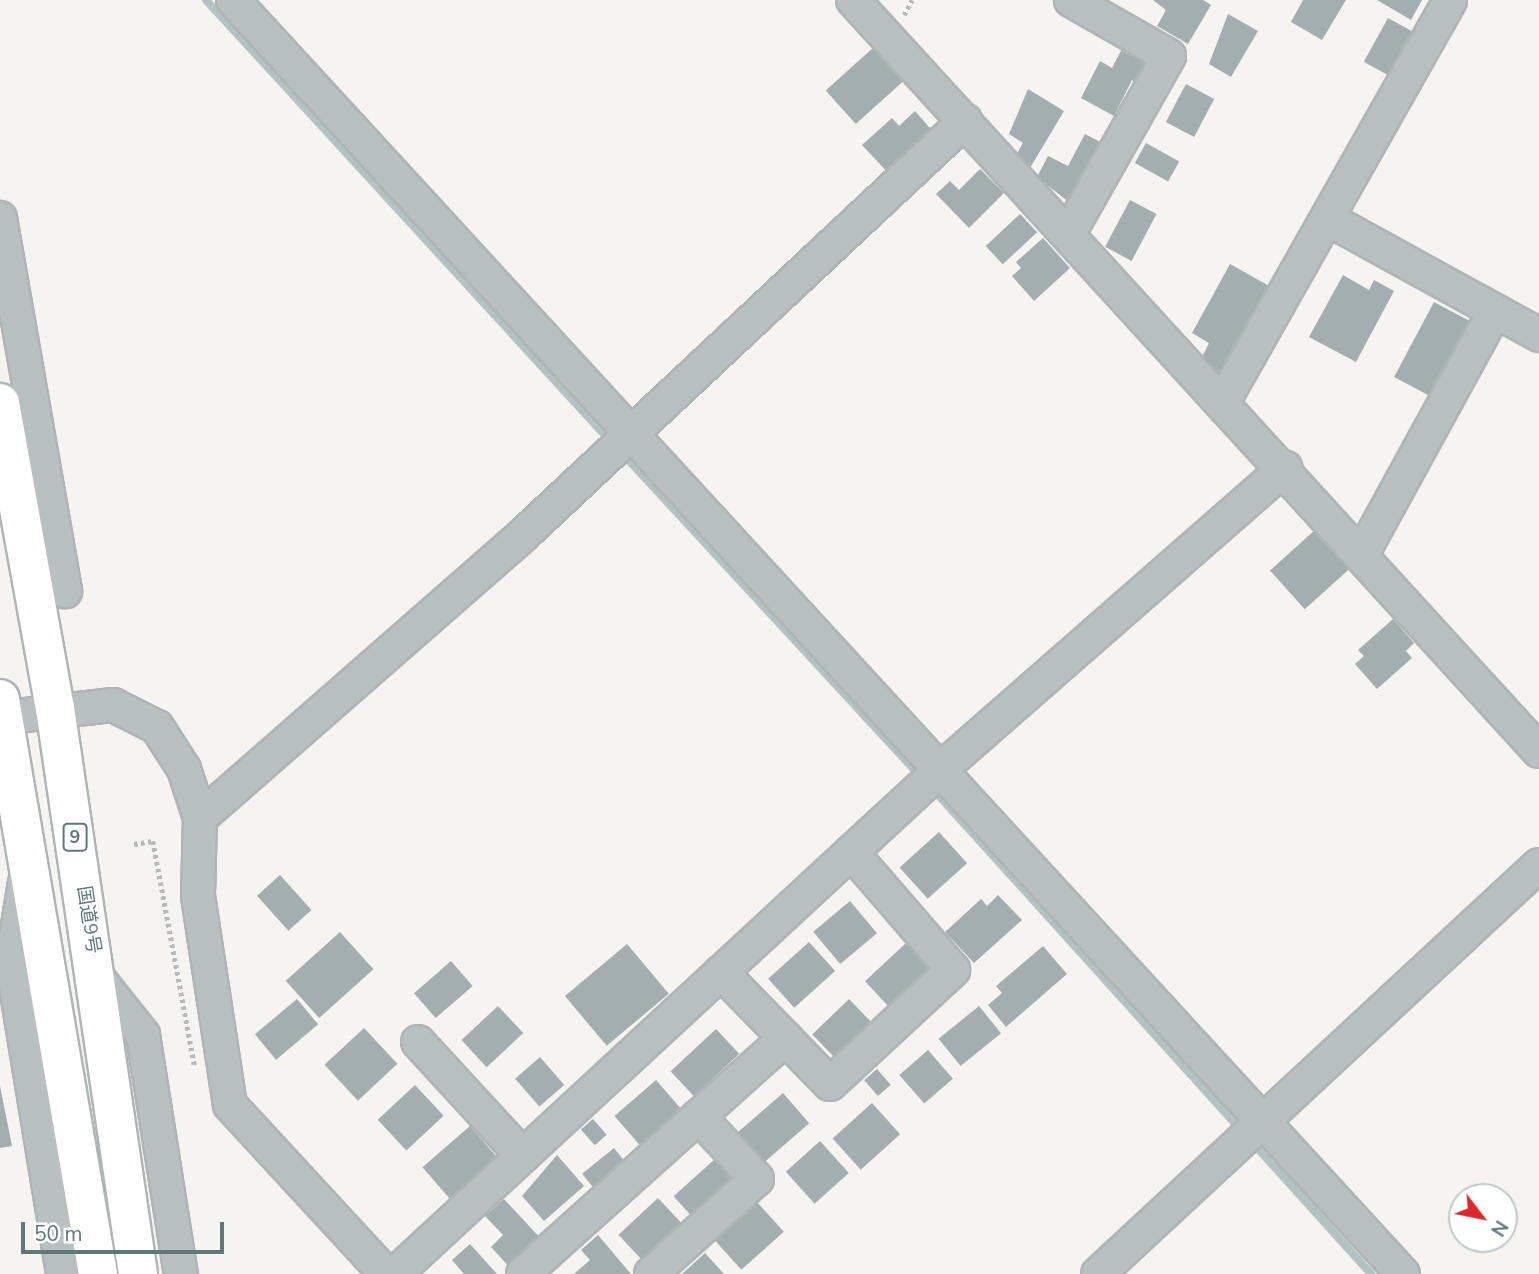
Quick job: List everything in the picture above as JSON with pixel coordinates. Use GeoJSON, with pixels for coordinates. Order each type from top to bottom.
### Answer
{"type":"FeatureCollection","features":[{"type":"Feature","properties":{"kind":"highway","name":"国道9号"},"geometry":{"type":"LineString","coordinates":[[0,403],[55,708],[97,977],[138,1274]]}},
{"type":"Feature","properties":{"kind":"highway"},"geometry":{"type":"LineString","coordinates":[[1,712],[98,1274]]}},
{"type":"Feature","properties":{"kind":"street"},"geometry":{"type":"LineString","coordinates":[[233,0],[631,431],[1263,1125],[1403,1274]]}},
{"type":"Feature","properties":{"kind":"street"},"geometry":{"type":"LineString","coordinates":[[853,0],[1224,400],[1539,751]]}},
{"type":"Feature","properties":{"kind":"street"},"geometry":{"type":"LineString","coordinates":[[1069,233],[1169,55],[1071,0]]}},
{"type":"Feature","properties":{"kind":"street"},"geometry":{"type":"LineString","coordinates":[[1224,400],[1450,0]]}},
{"type":"Feature","properties":{"kind":"street"},"geometry":{"type":"LineString","coordinates":[[200,818],[523,535],[965,121]]}},
{"type":"Feature","properties":{"kind":"street"},"geometry":{"type":"LineString","coordinates":[[0,218],[65,591]]}},
{"type":"Feature","properties":{"kind":"street"},"geometry":{"type":"LineString","coordinates":[[1328,219],[1539,335]]}},
{"type":"Feature","properties":{"kind":"street"},"geometry":{"type":"LineString","coordinates":[[1362,554],[1494,311]]}},
{"type":"Feature","properties":{"kind":"street"},"geometry":{"type":"LineString","coordinates":[[20,513],[42,457]]}},
{"type":"Feature","properties":{"kind":"street"},"geometry":{"type":"LineString","coordinates":[[396,1274],[940,770],[1285,468]]}},
{"type":"Feature","properties":{"kind":"street"},"geometry":{"type":"LineString","coordinates":[[1,712],[113,705],[157,726],[184,769],[200,818],[198,896],[230,1105],[386,1274]]}},
{"type":"Feature","properties":{"kind":"street"},"geometry":{"type":"LineString","coordinates":[[721,972],[830,1084],[953,970],[851,852]]}},
{"type":"Feature","properties":{"kind":"street"},"geometry":{"type":"LineString","coordinates":[[1098,1274],[1263,1125],[1539,865]]}},
{"type":"Feature","properties":{"kind":"street"},"geometry":{"type":"LineString","coordinates":[[27,867],[12,962],[63,1274]]}},
{"type":"Feature","properties":{"kind":"street"},"geometry":{"type":"LineString","coordinates":[[97,977],[143,1035],[181,1274]]}},
{"type":"Feature","properties":{"kind":"street"},"geometry":{"type":"LineString","coordinates":[[523,1274],[786,1038]]}},
{"type":"Feature","properties":{"kind":"street"},"geometry":{"type":"LineString","coordinates":[[418,1042],[523,1156]]}},
{"type":"Feature","properties":{"kind":"street"},"geometry":{"type":"LineString","coordinates":[[651,1274],[757,1180],[698,1116]]}},
{"type":"Feature","properties":{"kind":"path"},"geometry":{"type":"LineString","coordinates":[[134,844],[153,841],[191,1068],[223,1061]]}},
{"type":"Feature","properties":{"kind":"building"},"geometry":{"type":"Polygon","coordinates":[[[1153,0],[1203,0],[1211,5],[1188,44],[1157,26],[1166,10],[1153,0]]]}},
{"type":"Feature","properties":{"kind":"building"},"geometry":{"type":"Polygon","coordinates":[[[1303,0],[1346,0],[1322,40],[1291,22],[1303,0]]]}},
{"type":"Feature","properties":{"kind":"building"},"geometry":{"type":"Polygon","coordinates":[[[1377,0],[1422,0],[1411,20],[1377,0]]]}},
{"type":"Feature","properties":{"kind":"building"},"geometry":{"type":"Polygon","coordinates":[[[1228,14],[1258,31],[1231,77],[1209,64],[1228,14]]]}},
{"type":"Feature","properties":{"kind":"building"},"geometry":{"type":"Polygon","coordinates":[[[1388,18],[1413,32],[1389,76],[1364,62],[1388,18]]]}},
{"type":"Feature","properties":{"kind":"building"},"geometry":{"type":"Polygon","coordinates":[[[874,47],[904,80],[856,124],[826,90],[874,47]]]}},
{"type":"Feature","properties":{"kind":"building"},"geometry":{"type":"Polygon","coordinates":[[[1123,47],[1153,63],[1140,85],[1132,80],[1114,116],[1081,98],[1100,61],[1112,68],[1123,47]]]}},
{"type":"Feature","properties":{"kind":"building"},"geometry":{"type":"Polygon","coordinates":[[[1186,84],[1214,99],[1194,137],[1166,122],[1186,84]]]}},
{"type":"Feature","properties":{"kind":"building"},"geometry":{"type":"Polygon","coordinates":[[[1028,89],[1064,111],[1030,168],[1014,159],[1023,143],[1009,134],[1028,89]]]}},
{"type":"Feature","properties":{"kind":"building"},"geometry":{"type":"Polygon","coordinates":[[[915,111],[936,135],[891,176],[862,145],[892,118],[899,126],[915,111]]]}},
{"type":"Feature","properties":{"kind":"building"},"geometry":{"type":"Polygon","coordinates":[[[1085,134],[1112,148],[1079,210],[1037,177],[1048,156],[1068,166],[1085,134]]]}},
{"type":"Feature","properties":{"kind":"building"},"geometry":{"type":"Polygon","coordinates":[[[1146,143],[1179,161],[1168,182],[1135,163],[1146,143]]]}},
{"type":"Feature","properties":{"kind":"building"},"geometry":{"type":"Polygon","coordinates":[[[980,169],[1004,193],[969,228],[936,194],[950,181],[959,190],[980,169]]]}},
{"type":"Feature","properties":{"kind":"building"},"geometry":{"type":"Polygon","coordinates":[[[1130,200],[1156,214],[1132,261],[1105,247],[1130,200]]]}},
{"type":"Feature","properties":{"kind":"building"},"geometry":{"type":"Polygon","coordinates":[[[1020,214],[1037,232],[1003,264],[986,246],[1020,214]]]}},
{"type":"Feature","properties":{"kind":"building"},"geometry":{"type":"Polygon","coordinates":[[[1043,238],[1070,268],[1034,301],[1012,276],[1021,268],[1016,262],[1043,238]]]}},
{"type":"Feature","properties":{"kind":"building"},"geometry":{"type":"Polygon","coordinates":[[[1230,264],[1271,287],[1223,377],[1199,363],[1209,343],[1192,333],[1230,264]]]}},
{"type":"Feature","properties":{"kind":"building"},"geometry":{"type":"Polygon","coordinates":[[[1343,275],[1369,290],[1374,280],[1394,291],[1356,362],[1309,337],[1343,275]]]}},
{"type":"Feature","properties":{"kind":"building"},"geometry":{"type":"Polygon","coordinates":[[[1434,302],[1475,324],[1436,399],[1394,377],[1434,302]]]}},
{"type":"Feature","properties":{"kind":"building"},"geometry":{"type":"Polygon","coordinates":[[[1316,529],[1351,568],[1305,609],[1270,570],[1316,529]]]}},
{"type":"Feature","properties":{"kind":"building"},"geometry":{"type":"Polygon","coordinates":[[[1393,619],[1414,643],[1406,651],[1412,658],[1377,689],[1355,664],[1364,656],[1358,650],[1393,619]]]}},
{"type":"Feature","properties":{"kind":"building"},"geometry":{"type":"Polygon","coordinates":[[[939,832],[967,863],[928,899],[900,867],[939,832]]]}},
{"type":"Feature","properties":{"kind":"building"},"geometry":{"type":"Polygon","coordinates":[[[280,875],[311,910],[288,931],[257,896],[280,875]]]}},
{"type":"Feature","properties":{"kind":"building"},"geometry":{"type":"Polygon","coordinates":[[[998,895],[1022,920],[974,963],[945,932],[981,899],[987,906],[998,895]]]}},
{"type":"Feature","properties":{"kind":"building"},"geometry":{"type":"Polygon","coordinates":[[[850,901],[877,933],[840,964],[813,932],[850,901]]]}},
{"type":"Feature","properties":{"kind":"building"},"geometry":{"type":"Polygon","coordinates":[[[340,932],[373,969],[319,1018],[286,981],[340,932]]]}},
{"type":"Feature","properties":{"kind":"building"},"geometry":{"type":"Polygon","coordinates":[[[809,942],[835,971],[794,1008],[768,979],[809,942]]]}},
{"type":"Feature","properties":{"kind":"building"},"geometry":{"type":"Polygon","coordinates":[[[906,943],[935,974],[894,1012],[865,981],[906,943]]]}},
{"type":"Feature","properties":{"kind":"building"},"geometry":{"type":"Polygon","coordinates":[[[627,944],[669,994],[607,1046],[565,996],[627,944]]]}},
{"type":"Feature","properties":{"kind":"building"},"geometry":{"type":"Polygon","coordinates":[[[1043,946],[1067,974],[1006,1027],[988,1005],[1002,993],[996,986],[1043,946]]]}},
{"type":"Feature","properties":{"kind":"building"},"geometry":{"type":"Polygon","coordinates":[[[451,961],[473,986],[436,1018],[414,993],[451,961]]]}},
{"type":"Feature","properties":{"kind":"building"},"geometry":{"type":"Polygon","coordinates":[[[297,999],[318,1024],[276,1060],[255,1034],[297,999]]]}},
{"type":"Feature","properties":{"kind":"building"},"geometry":{"type":"Polygon","coordinates":[[[849,999],[874,1025],[837,1060],[812,1034],[849,999]]]}},
{"type":"Feature","properties":{"kind":"building"},"geometry":{"type":"Polygon","coordinates":[[[498,1006],[523,1033],[487,1067],[461,1040],[498,1006]]]}},
{"type":"Feature","properties":{"kind":"building"},"geometry":{"type":"Polygon","coordinates":[[[979,1006],[1001,1033],[961,1066],[939,1039],[979,1006]]]}},
{"type":"Feature","properties":{"kind":"building"},"geometry":{"type":"Polygon","coordinates":[[[364,1028],[397,1064],[358,1101],[325,1065],[364,1028]]]}},
{"type":"Feature","properties":{"kind":"building"},"geometry":{"type":"Polygon","coordinates":[[[716,1029],[739,1054],[694,1096],[671,1071],[716,1029]]]}},
{"type":"Feature","properties":{"kind":"building"},"geometry":{"type":"Polygon","coordinates":[[[928,1050],[953,1079],[924,1104],[899,1075],[928,1050]]]}},
{"type":"Feature","properties":{"kind":"building"},"geometry":{"type":"Polygon","coordinates":[[[540,1057],[564,1085],[539,1107],[515,1079],[540,1057]]]}},
{"type":"Feature","properties":{"kind":"building"},"geometry":{"type":"Polygon","coordinates":[[[877,1069],[891,1085],[878,1096],[864,1080],[877,1069]]]}},
{"type":"Feature","properties":{"kind":"building"},"geometry":{"type":"Polygon","coordinates":[[[656,1080],[683,1111],[641,1147],[614,1116],[656,1080]]]}},
{"type":"Feature","properties":{"kind":"building"},"geometry":{"type":"Polygon","coordinates":[[[415,1085],[444,1116],[406,1150],[378,1120],[415,1085]]]}},
{"type":"Feature","properties":{"kind":"building"},"geometry":{"type":"Polygon","coordinates":[[[0,1086],[12,1146],[0,1148],[0,1086]]]}},
{"type":"Feature","properties":{"kind":"building"},"geometry":{"type":"Polygon","coordinates":[[[783,1093],[809,1123],[763,1163],[737,1133],[783,1093]]]}},
{"type":"Feature","properties":{"kind":"building"},"geometry":{"type":"Polygon","coordinates":[[[872,1103],[900,1134],[861,1170],[833,1138],[872,1103]]]}},
{"type":"Feature","properties":{"kind":"building"},"geometry":{"type":"Polygon","coordinates":[[[593,1119],[607,1135],[595,1145],[581,1129],[593,1119]]]}},
{"type":"Feature","properties":{"kind":"building"},"geometry":{"type":"Polygon","coordinates":[[[470,1126],[499,1159],[451,1201],[422,1167],[470,1126]]]}},
{"type":"Feature","properties":{"kind":"building"},"geometry":{"type":"Polygon","coordinates":[[[820,1141],[849,1173],[815,1204],[786,1172],[820,1141]]]}},
{"type":"Feature","properties":{"kind":"building"},"geometry":{"type":"Polygon","coordinates":[[[614,1148],[628,1165],[596,1191],[582,1174],[614,1148]]]}},
{"type":"Feature","properties":{"kind":"building"},"geometry":{"type":"Polygon","coordinates":[[[557,1155],[584,1186],[544,1221],[522,1196],[557,1155]]]}},
{"type":"Feature","properties":{"kind":"building"},"geometry":{"type":"Polygon","coordinates":[[[716,1158],[741,1186],[699,1224],[674,1196],[716,1158]]]}},
{"type":"Feature","properties":{"kind":"building"},"geometry":{"type":"Polygon","coordinates":[[[658,1198],[687,1229],[647,1266],[619,1235],[658,1198]]]}},
{"type":"Feature","properties":{"kind":"building"},"geometry":{"type":"Polygon","coordinates":[[[504,1199],[545,1243],[514,1272],[491,1247],[503,1235],[485,1216],[504,1199]]]}},
{"type":"Feature","properties":{"kind":"building"},"geometry":{"type":"Polygon","coordinates":[[[757,1202],[784,1232],[741,1270],[715,1240],[757,1202]]]}},
{"type":"Feature","properties":{"kind":"building"},"geometry":{"type":"Polygon","coordinates":[[[598,1235],[631,1274],[574,1274],[590,1260],[581,1250],[598,1235]]]}},
{"type":"Feature","properties":{"kind":"building"},"geometry":{"type":"Polygon","coordinates":[[[470,1244],[497,1274],[464,1274],[452,1260],[470,1244]]]}},
{"type":"Feature","properties":{"kind":"building"},"geometry":{"type":"Polygon","coordinates":[[[705,1253],[724,1274],[682,1274],[705,1253]]]}},
{"type":"Feature","properties":{"kind":"waterway"},"geometry":{"type":"LineString","coordinates":[[206,0],[613,444]]}},
{"type":"Feature","properties":{"kind":"waterway"},"geometry":{"type":"LineString","coordinates":[[622,453],[922,778]]}},
{"type":"Feature","properties":{"kind":"waterway"},"geometry":{"type":"LineString","coordinates":[[931,787],[1242,1131]]}},
{"type":"Feature","properties":{"kind":"waterway"},"geometry":{"type":"LineString","coordinates":[[1250,1140],[1371,1274]]}}]}
